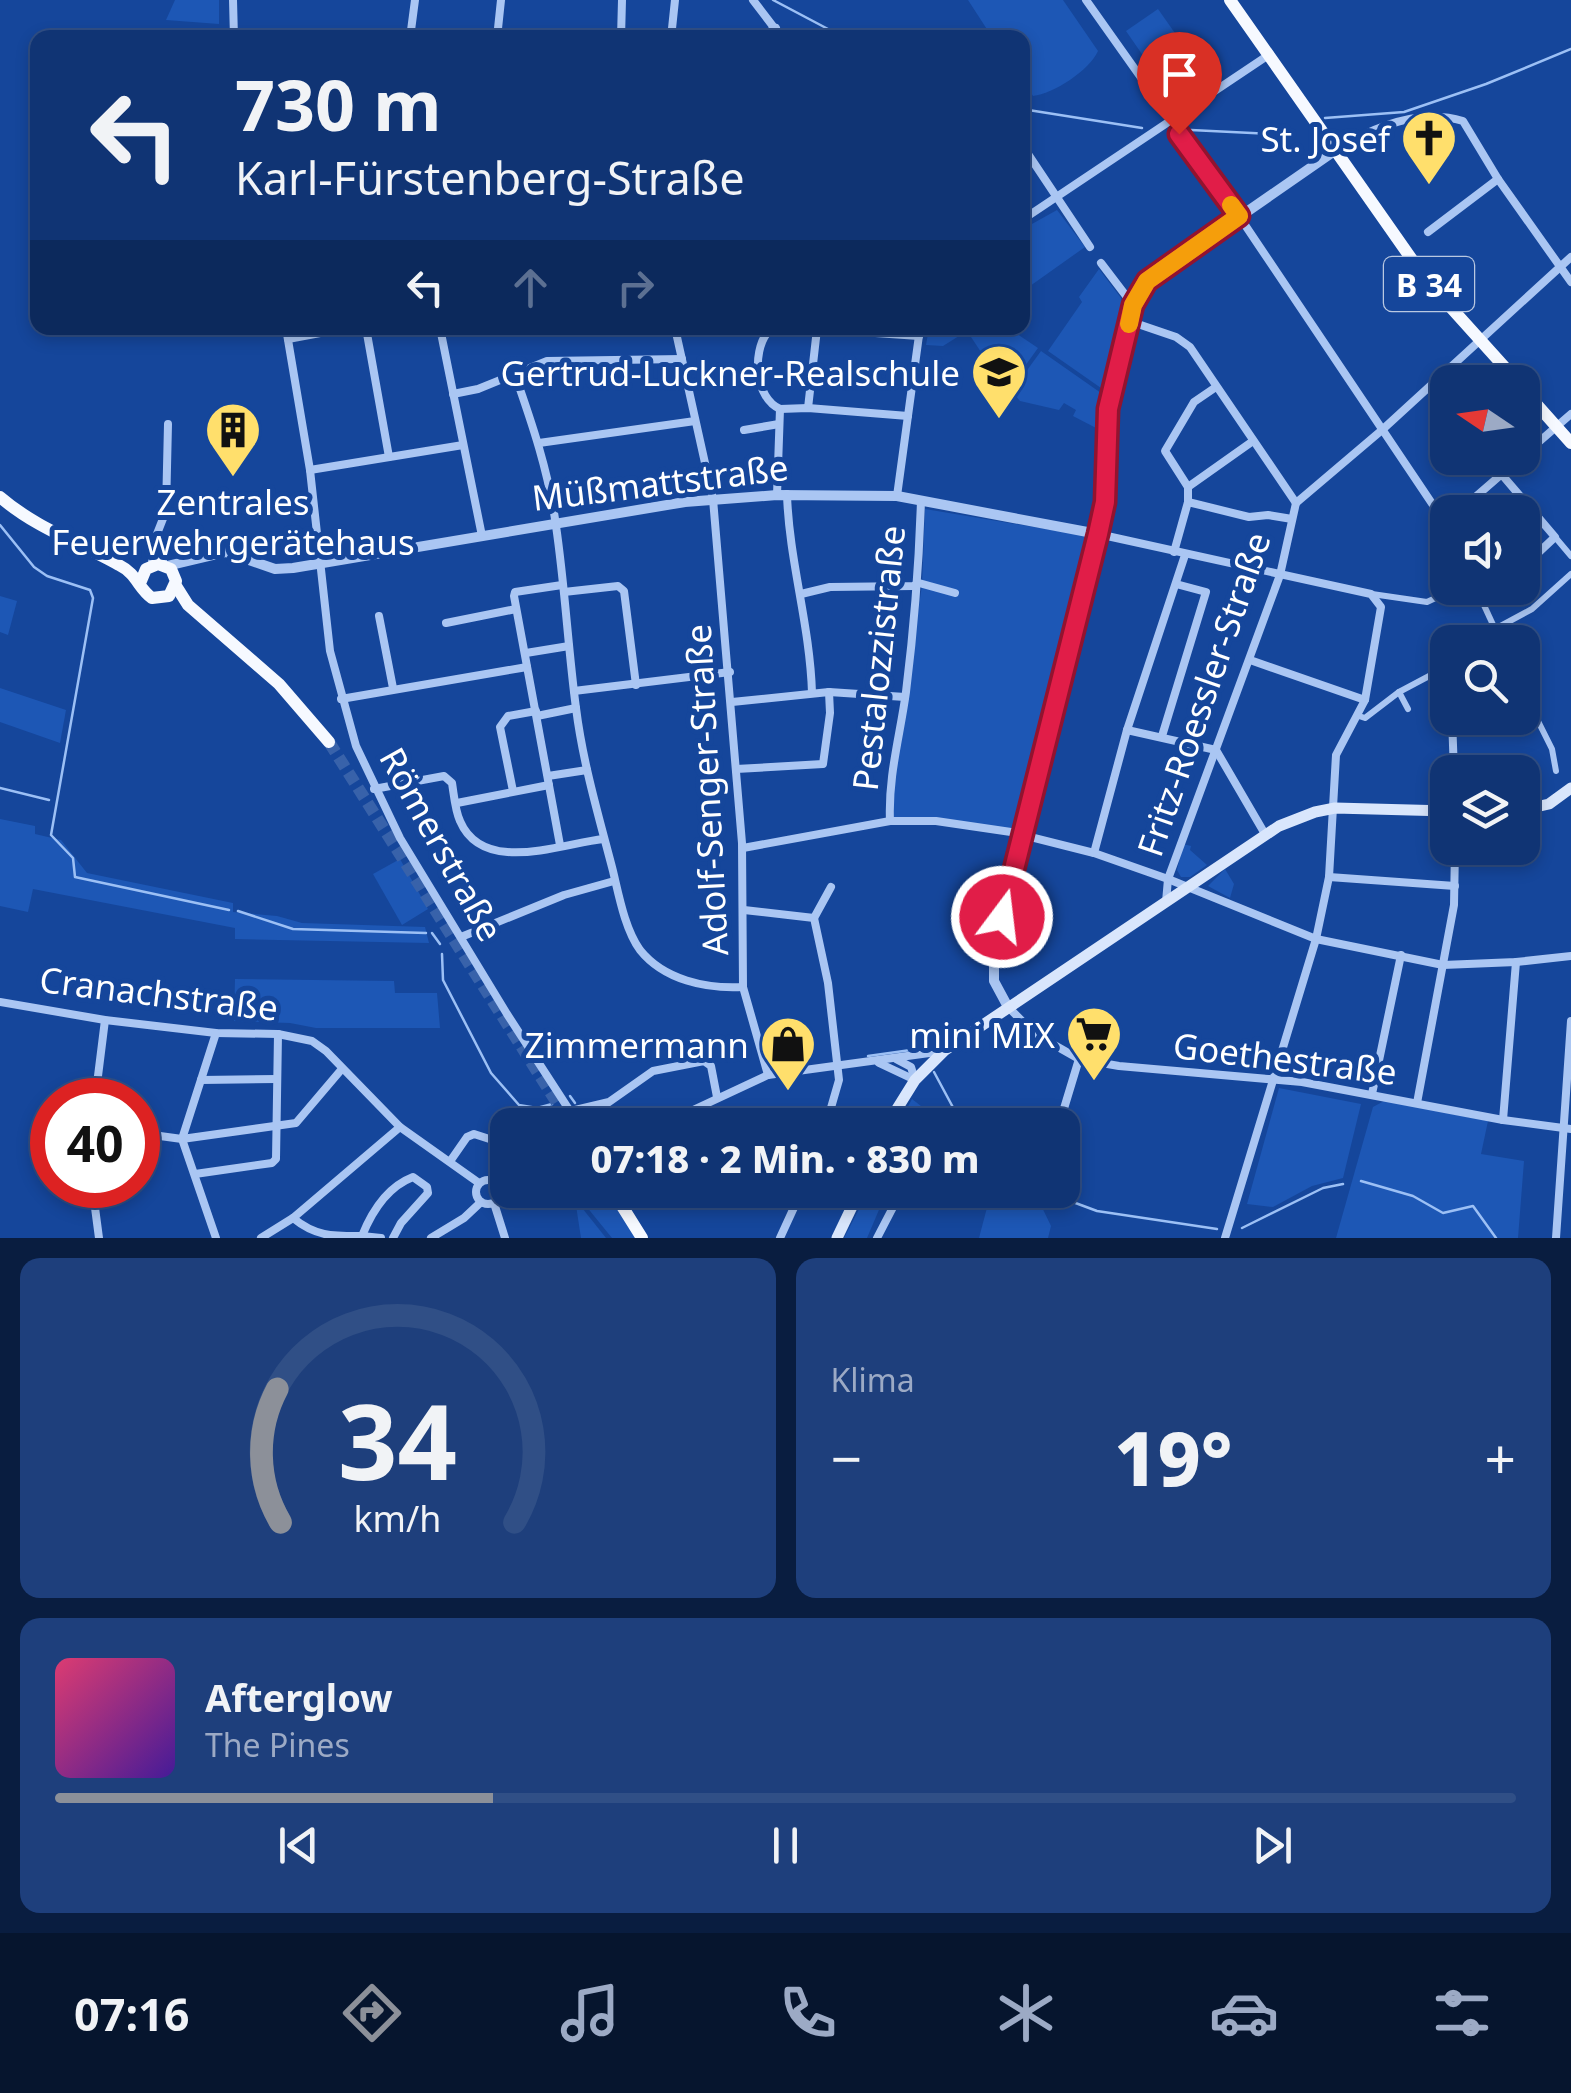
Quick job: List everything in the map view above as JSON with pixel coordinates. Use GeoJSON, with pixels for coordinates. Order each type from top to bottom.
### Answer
{"type":"FeatureCollection","features":[{"type":"Feature","properties":{"kind":"main road","name":"B 34"},"geometry":{"type":"LineString","coordinates":[[1230,0],[1427,282],[1502,365]]}},
{"type":"Feature","properties":{"kind":"main road","name":"B 34"},"geometry":{"type":"LineString","coordinates":[[1540,407],[1571,442]]}},
{"type":"Feature","properties":{"kind":"main road"},"geometry":{"type":"LineString","coordinates":[[0,497],[51,533],[120,565],[154,569],[176,583],[188,605],[279,684],[328,742]]}},
{"type":"Feature","properties":{"kind":"main road"},"geometry":{"type":"LineString","coordinates":[[154,569],[147,596],[188,605]]}},
{"type":"Feature","properties":{"kind":"main road"},"geometry":{"type":"LineString","coordinates":[[165,598],[176,583]]}},
{"type":"Feature","properties":{"kind":"main road"},"geometry":{"type":"LineString","coordinates":[[1540,806],[1570,793]]}},
{"type":"Feature","properties":{"kind":"main road"},"geometry":{"type":"LineString","coordinates":[[898,1108],[915,1080],[944,1050],[1265,834],[1314,812],[1335,808],[1430,811]]}},
{"type":"Feature","properties":{"kind":"main road"},"geometry":{"type":"LineString","coordinates":[[623,1208],[642,1238]]}},
{"type":"Feature","properties":{"kind":"main road"},"geometry":{"type":"LineString","coordinates":[[838,1238],[852,1208]]}},
{"type":"Feature","properties":{"kind":"street"},"geometry":{"type":"LineString","coordinates":[[233,0],[234,30]]}},
{"type":"Feature","properties":{"kind":"street"},"geometry":{"type":"LineString","coordinates":[[411,30],[415,0]]}},
{"type":"Feature","properties":{"kind":"street"},"geometry":{"type":"LineString","coordinates":[[499,30],[501,0]]}},
{"type":"Feature","properties":{"kind":"street"},"geometry":{"type":"LineString","coordinates":[[621,30],[622,0]]}},
{"type":"Feature","properties":{"kind":"street"},"geometry":{"type":"LineString","coordinates":[[672,30],[675,0]]}},
{"type":"Feature","properties":{"kind":"street"},"geometry":{"type":"LineString","coordinates":[[753,0],[776,28],[772,30]]}},
{"type":"Feature","properties":{"kind":"street"},"geometry":{"type":"LineString","coordinates":[[1086,0],[1239,216],[1430,502]]}},
{"type":"Feature","properties":{"kind":"street"},"geometry":{"type":"LineString","coordinates":[[1030,215],[1270,54]]}},
{"type":"Feature","properties":{"kind":"street"},"geometry":{"type":"LineString","coordinates":[[1008,1007],[994,981],[993,961],[1105,502],[1108,409],[1133,305],[1147,281],[1373,127],[1446,116],[1463,122],[1571,282]]}},
{"type":"Feature","properties":{"kind":"street"},"geometry":{"type":"LineString","coordinates":[[1030,158],[1090,247]]}},
{"type":"Feature","properties":{"kind":"street"},"geometry":{"type":"LineString","coordinates":[[1428,232],[1498,179]]}},
{"type":"Feature","properties":{"kind":"street"},"geometry":{"type":"LineString","coordinates":[[1130,321],[1176,337],[1190,347],[1296,503],[1382,430],[1571,256]]}},
{"type":"Feature","properties":{"kind":"street"},"geometry":{"type":"LineString","coordinates":[[1101,263],[1133,305]]}},
{"type":"Feature","properties":{"kind":"street","name":"Römerstraße"},"geometry":{"type":"LineString","coordinates":[[287,335],[310,470],[330,651],[342,699],[374,789],[507,1014],[568,1108]]}},
{"type":"Feature","properties":{"kind":"street"},"geometry":{"type":"LineString","coordinates":[[288,338],[306,335]]}},
{"type":"Feature","properties":{"kind":"street"},"geometry":{"type":"LineString","coordinates":[[367,335],[389,457]]}},
{"type":"Feature","properties":{"kind":"street"},"geometry":{"type":"LineString","coordinates":[[441,335],[482,536]]}},
{"type":"Feature","properties":{"kind":"street","name":"Adolf-Senger-Straße"},"geometry":{"type":"LineString","coordinates":[[677,335],[713,499],[742,848],[743,988],[768,1076]]}},
{"type":"Feature","properties":{"kind":"street"},"geometry":{"type":"LineString","coordinates":[[764,335],[759,348],[761,384],[766,398],[780,410],[808,408],[908,416]]}},
{"type":"Feature","properties":{"kind":"street"},"geometry":{"type":"LineString","coordinates":[[808,408],[816,335]]}},
{"type":"Feature","properties":{"kind":"street"},"geometry":{"type":"LineString","coordinates":[[896,496],[920,335]]}},
{"type":"Feature","properties":{"kind":"street"},"geometry":{"type":"LineString","coordinates":[[453,394],[478,389],[531,364],[565,359],[682,359]]}},
{"type":"Feature","properties":{"kind":"street"},"geometry":{"type":"LineString","coordinates":[[514,372],[539,443],[556,524],[576,708],[587,770],[614,881],[638,947],[662,972],[696,982],[743,988]]}},
{"type":"Feature","properties":{"kind":"street"},"geometry":{"type":"LineString","coordinates":[[1174,552],[1188,502],[1188,486],[1165,451],[1194,402],[1216,387]]}},
{"type":"Feature","properties":{"kind":"street"},"geometry":{"type":"LineString","coordinates":[[780,410],[782,495],[810,650],[812,693]]}},
{"type":"Feature","properties":{"kind":"street"},"geometry":{"type":"LineString","coordinates":[[1479,495],[1571,414]]}},
{"type":"Feature","properties":{"kind":"street"},"geometry":{"type":"LineString","coordinates":[[539,443],[695,421]]}},
{"type":"Feature","properties":{"kind":"street"},"geometry":{"type":"LineString","coordinates":[[154,569],[168,491],[168,424]]}},
{"type":"Feature","properties":{"kind":"street"},"geometry":{"type":"LineString","coordinates":[[744,430],[779,424]]}},
{"type":"Feature","properties":{"kind":"street"},"geometry":{"type":"LineString","coordinates":[[1188,486],[1254,440]]}},
{"type":"Feature","properties":{"kind":"street"},"geometry":{"type":"LineString","coordinates":[[310,470],[463,445]]}},
{"type":"Feature","properties":{"kind":"street"},"geometry":{"type":"LineString","coordinates":[[1503,476],[1519,495]]}},
{"type":"Feature","properties":{"kind":"street","name":"Müßmattstraße"},"geometry":{"type":"LineString","coordinates":[[154,569],[226,552],[275,569],[319,564],[713,499],[896,496],[1098,534],[1371,594]]}},
{"type":"Feature","properties":{"kind":"street","name":"Pestalozzistraße"},"geometry":{"type":"LineString","coordinates":[[890,821],[888,788],[905,698],[919,583],[921,500]]}},
{"type":"Feature","properties":{"kind":"street"},"geometry":{"type":"LineString","coordinates":[[1188,502],[1249,516],[1292,519]]}},
{"type":"Feature","properties":{"kind":"street","name":"Fritz-Roessler-Straße"},"geometry":{"type":"LineString","coordinates":[[1166,904],[1168,879],[1280,575],[1296,503]]}},
{"type":"Feature","properties":{"kind":"street"},"geometry":{"type":"LineString","coordinates":[[1540,520],[1571,556]]}},
{"type":"Feature","properties":{"kind":"street"},"geometry":{"type":"LineString","coordinates":[[1540,551],[1555,537]]}},
{"type":"Feature","properties":{"kind":"street"},"geometry":{"type":"LineString","coordinates":[[1094,853],[1128,730],[1185,554]]}},
{"type":"Feature","properties":{"kind":"street"},"geometry":{"type":"LineString","coordinates":[[176,583],[194,559]]}},
{"type":"Feature","properties":{"kind":"street"},"geometry":{"type":"LineString","coordinates":[[1502,625],[1532,609],[1571,574]]}},
{"type":"Feature","properties":{"kind":"street"},"geometry":{"type":"LineString","coordinates":[[801,594],[830,587],[919,583],[955,592]]}},
{"type":"Feature","properties":{"kind":"street"},"geometry":{"type":"LineString","coordinates":[[1162,736],[1206,592],[1176,584]]}},
{"type":"Feature","properties":{"kind":"street"},"geometry":{"type":"LineString","coordinates":[[560,845],[515,592],[618,586],[624,592],[636,686]]}},
{"type":"Feature","properties":{"kind":"street"},"geometry":{"type":"LineString","coordinates":[[1371,594],[1430,601]]}},
{"type":"Feature","properties":{"kind":"street"},"geometry":{"type":"LineString","coordinates":[[1225,1238],[1316,939],[1328,877],[1336,755],[1365,700],[1381,607],[1371,594]]}},
{"type":"Feature","properties":{"kind":"street"},"geometry":{"type":"LineString","coordinates":[[446,624],[516,609]]}},
{"type":"Feature","properties":{"kind":"street"},"geometry":{"type":"LineString","coordinates":[[380,616],[393,688]]}},
{"type":"Feature","properties":{"kind":"street"},"geometry":{"type":"LineString","coordinates":[[526,653],[570,646]]}},
{"type":"Feature","properties":{"kind":"street"},"geometry":{"type":"LineString","coordinates":[[1250,660],[1365,700]]}},
{"type":"Feature","properties":{"kind":"street"},"geometry":{"type":"LineString","coordinates":[[342,699],[526,667]]}},
{"type":"Feature","properties":{"kind":"street"},"geometry":{"type":"LineString","coordinates":[[574,691],[730,672]]}},
{"type":"Feature","properties":{"kind":"street"},"geometry":{"type":"LineString","coordinates":[[1359,716],[1365,718],[1430,675]]}},
{"type":"Feature","properties":{"kind":"street"},"geometry":{"type":"LineString","coordinates":[[736,770],[824,764],[829,692]]}},
{"type":"Feature","properties":{"kind":"street"},"geometry":{"type":"LineString","coordinates":[[732,702],[829,692],[905,698]]}},
{"type":"Feature","properties":{"kind":"street"},"geometry":{"type":"LineString","coordinates":[[1399,692],[1408,710]]}},
{"type":"Feature","properties":{"kind":"street"},"geometry":{"type":"LineString","coordinates":[[513,792],[500,727],[508,716],[576,708]]}},
{"type":"Feature","properties":{"kind":"street"},"geometry":{"type":"LineString","coordinates":[[1540,725],[1552,749],[1556,771]]}},
{"type":"Feature","properties":{"kind":"street"},"geometry":{"type":"LineString","coordinates":[[1128,730],[1216,750],[1265,834]]}},
{"type":"Feature","properties":{"kind":"street"},"geometry":{"type":"LineString","coordinates":[[456,804],[587,770]]}},
{"type":"Feature","properties":{"kind":"street"},"geometry":{"type":"LineString","coordinates":[[374,789],[444,776],[452,783],[466,831],[489,849],[510,854],[603,838]]}},
{"type":"Feature","properties":{"kind":"street"},"geometry":{"type":"LineString","coordinates":[[742,848],[890,821],[936,820],[1094,853],[1316,939],[1444,965],[1571,956]]}},
{"type":"Feature","properties":{"kind":"street"},"geometry":{"type":"LineString","coordinates":[[1417,1103],[1444,965],[1456,865]]}},
{"type":"Feature","properties":{"kind":"street"},"geometry":{"type":"LineString","coordinates":[[1328,877],[1455,886]]}},
{"type":"Feature","properties":{"kind":"street"},"geometry":{"type":"LineString","coordinates":[[461,937],[564,895],[614,881]]}},
{"type":"Feature","properties":{"kind":"street"},"geometry":{"type":"LineString","coordinates":[[831,887],[814,918],[828,983],[839,1080],[831,1108]]}},
{"type":"Feature","properties":{"kind":"street"},"geometry":{"type":"LineString","coordinates":[[744,910],[814,918]]}},
{"type":"Feature","properties":{"kind":"street"},"geometry":{"type":"LineString","coordinates":[[1372,1094],[1401,956]]}},
{"type":"Feature","properties":{"kind":"street"},"geometry":{"type":"LineString","coordinates":[[1503,1120],[1516,962]]}},
{"type":"Feature","properties":{"kind":"street","name":"Cranachstraße"},"geometry":{"type":"LineString","coordinates":[[0,1002],[104,1020],[216,1033],[278,1034],[312,1041],[326,1050],[341,1070]]}},
{"type":"Feature","properties":{"kind":"street","name":"Goethestraße"},"geometry":{"type":"LineString","coordinates":[[1008,1007],[1035,1034],[1079,1059],[1274,1079],[1568,1129]]}},
{"type":"Feature","properties":{"kind":"street"},"geometry":{"type":"LineString","coordinates":[[98,1078],[104,1020]]}},
{"type":"Feature","properties":{"kind":"street"},"geometry":{"type":"LineString","coordinates":[[1556,1238],[1568,1129],[1571,1021]]}},
{"type":"Feature","properties":{"kind":"street"},"geometry":{"type":"LineString","coordinates":[[216,1033],[182,1139],[216,1238]]}},
{"type":"Feature","properties":{"kind":"street"},"geometry":{"type":"LineString","coordinates":[[195,1174],[272,1163],[276,1159],[278,1034]]}},
{"type":"Feature","properties":{"kind":"street"},"geometry":{"type":"LineString","coordinates":[[695,1108],[768,1076],[944,1050]]}},
{"type":"Feature","properties":{"kind":"street"},"geometry":{"type":"LineString","coordinates":[[895,1058],[909,1065],[915,1080]]}},
{"type":"Feature","properties":{"kind":"street"},"geometry":{"type":"LineString","coordinates":[[1064,1108],[1079,1059]]}},
{"type":"Feature","properties":{"kind":"street"},"geometry":{"type":"LineString","coordinates":[[586,1108],[609,1102],[653,1070],[704,1062],[711,1066],[717,1097]]}},
{"type":"Feature","properties":{"kind":"street"},"geometry":{"type":"LineString","coordinates":[[875,1062],[915,1080]]}},
{"type":"Feature","properties":{"kind":"street"},"geometry":{"type":"LineString","coordinates":[[160,1136],[182,1139],[296,1123],[341,1070],[400,1127],[479,1183]]}},
{"type":"Feature","properties":{"kind":"street"},"geometry":{"type":"LineString","coordinates":[[201,1080],[277,1079]]}},
{"type":"Feature","properties":{"kind":"street"},"geometry":{"type":"LineString","coordinates":[[261,1238],[293,1218],[400,1127]]}},
{"type":"Feature","properties":{"kind":"street"},"geometry":{"type":"LineString","coordinates":[[451,1160],[467,1137],[474,1134],[490,1139]]}},
{"type":"Feature","properties":{"kind":"street"},"geometry":{"type":"LineString","coordinates":[[362,1236],[372,1213],[399,1183],[413,1177],[428,1193],[400,1223],[393,1238]]}},
{"type":"Feature","properties":{"kind":"street"},"geometry":{"type":"LineString","coordinates":[[479,1183],[490,1181]]}},
{"type":"Feature","properties":{"kind":"street"},"geometry":{"type":"LineString","coordinates":[[479,1183],[476,1192],[481,1202]]}},
{"type":"Feature","properties":{"kind":"street"},"geometry":{"type":"LineString","coordinates":[[481,1202],[490,1203]]}},
{"type":"Feature","properties":{"kind":"street"},"geometry":{"type":"LineString","coordinates":[[431,1238],[481,1202]]}},
{"type":"Feature","properties":{"kind":"street"},"geometry":{"type":"LineString","coordinates":[[95,1208],[98,1238]]}},
{"type":"Feature","properties":{"kind":"street"},"geometry":{"type":"LineString","coordinates":[[495,1208],[504,1238]]}},
{"type":"Feature","properties":{"kind":"street"},"geometry":{"type":"LineString","coordinates":[[780,1238],[794,1208]]}},
{"type":"Feature","properties":{"kind":"street"},"geometry":{"type":"LineString","coordinates":[[877,1238],[893,1208]]}},
{"type":"Feature","properties":{"kind":"street"},"geometry":{"type":"LineString","coordinates":[[293,1218],[323,1236],[381,1238]]}},
{"type":"Feature","properties":{"kind":"shaded area"},"geometry":{"type":"Polygon","coordinates":[[[175,0],[219,0],[219,24],[166,20],[175,0]]]}},
{"type":"Feature","properties":{"kind":"shaded area"},"geometry":{"type":"Polygon","coordinates":[[[968,0],[1063,0],[1098,51],[1070,80],[1033,96],[1030,30],[987,30],[968,0]]]}},
{"type":"Feature","properties":{"kind":"shaded area"},"geometry":{"type":"Polygon","coordinates":[[[1158,9],[1196,63],[1164,86],[1126,31],[1158,9]]]}},
{"type":"Feature","properties":{"kind":"shaded area"},"geometry":{"type":"Polygon","coordinates":[[[1057,210],[1085,247],[1030,286],[1030,225],[1057,210]]]}},
{"type":"Feature","properties":{"kind":"shaded area"},"geometry":{"type":"Polygon","coordinates":[[[1099,269],[1121,298],[1123,312],[1101,388],[1048,351],[1099,269]]]}},
{"type":"Feature","properties":{"kind":"shaded area"},"geometry":{"type":"Polygon","coordinates":[[[928,335],[961,335],[943,346],[926,345],[928,335]]]}},
{"type":"Feature","properties":{"kind":"shaded area"},"geometry":{"type":"Polygon","coordinates":[[[970,335],[1018,335],[1038,348],[1012,384],[998,364],[987,361],[970,335]]]}},
{"type":"Feature","properties":{"kind":"shaded area"},"geometry":{"type":"Polygon","coordinates":[[[1041,351],[1101,393],[1098,429],[1073,416],[1076,410],[1064,403],[1059,410],[1020,401],[1015,395],[1015,387],[1041,351]]]}},
{"type":"Feature","properties":{"kind":"shaded area"},"geometry":{"type":"Polygon","coordinates":[[[925,509],[1094,537],[1021,831],[936,818],[893,818],[893,787],[922,585],[925,509]]]}},
{"type":"Feature","properties":{"kind":"shaded area"},"geometry":{"type":"Polygon","coordinates":[[[0,596],[17,601],[8,635],[0,632],[0,596]]]}},
{"type":"Feature","properties":{"kind":"shaded area"},"geometry":{"type":"Polygon","coordinates":[[[0,688],[66,710],[60,743],[0,722],[0,688]]]}},
{"type":"Feature","properties":{"kind":"shaded area"},"geometry":{"type":"Polygon","coordinates":[[[0,819],[35,826],[35,834],[61,840],[87,873],[233,903],[233,912],[302,923],[425,927],[429,943],[235,939],[235,928],[33,889],[28,912],[0,906],[0,819]]]}},
{"type":"Feature","properties":{"kind":"shaded area"},"geometry":{"type":"Polygon","coordinates":[[[1183,844],[1191,846],[1190,850],[1207,865],[1190,877],[1181,877],[1177,870],[1183,844]]]}},
{"type":"Feature","properties":{"kind":"shaded area"},"geometry":{"type":"Polygon","coordinates":[[[400,859],[428,909],[402,925],[373,874],[400,859]]]}},
{"type":"Feature","properties":{"kind":"shaded area"},"geometry":{"type":"Polygon","coordinates":[[[1225,869],[1234,884],[1230,898],[1208,886],[1225,869]]]}},
{"type":"Feature","properties":{"kind":"shaded area"},"geometry":{"type":"Polygon","coordinates":[[[235,979],[394,981],[395,993],[437,993],[440,1028],[316,1028],[234,1021],[235,979]]]}},
{"type":"Feature","properties":{"kind":"shaded area"},"geometry":{"type":"Polygon","coordinates":[[[1279,1088],[1361,1104],[1343,1178],[1312,1186],[1273,1207],[1247,1204],[1279,1088]]]}},
{"type":"Feature","properties":{"kind":"shaded area"},"geometry":{"type":"Polygon","coordinates":[[[912,1099],[923,1108],[907,1108],[912,1099]]]}},
{"type":"Feature","properties":{"kind":"shaded area"},"geometry":{"type":"Polygon","coordinates":[[[1384,1101],[1488,1121],[1481,1154],[1524,1161],[1518,1238],[1336,1238],[1373,1107],[1384,1101]]]}},
{"type":"Feature","properties":{"kind":"shaded area"},"geometry":{"type":"Polygon","coordinates":[[[576,1208],[582,1208],[606,1238],[581,1238],[576,1208]]]}},
{"type":"Feature","properties":{"kind":"shaded area"},"geometry":{"type":"Polygon","coordinates":[[[588,1208],[618,1208],[637,1238],[612,1238],[588,1208]]]}},
{"type":"Feature","properties":{"kind":"shaded area"},"geometry":{"type":"Polygon","coordinates":[[[860,1208],[880,1208],[867,1238],[844,1238],[860,1208]]]}},
{"type":"Feature","properties":{"kind":"shaded area"},"geometry":{"type":"Polygon","coordinates":[[[987,1208],[1042,1208],[1051,1226],[1048,1238],[979,1238],[987,1208]]]}},
{"type":"Feature","properties":{"kind":"waterway"},"geometry":{"type":"LineString","coordinates":[[773,0],[830,30]]}},
{"type":"Feature","properties":{"kind":"waterway"},"geometry":{"type":"LineString","coordinates":[[1325,118],[1404,112],[1571,49]]}},
{"type":"Feature","properties":{"kind":"waterway"},"geometry":{"type":"LineString","coordinates":[[1030,110],[1142,128]]}},
{"type":"Feature","properties":{"kind":"waterway"},"geometry":{"type":"LineString","coordinates":[[1191,130],[1272,134]]}},
{"type":"Feature","properties":{"kind":"waterway"},"geometry":{"type":"LineString","coordinates":[[0,525],[34,567],[47,576],[90,590],[93,598],[51,835],[73,858],[75,877],[229,910]]}},
{"type":"Feature","properties":{"kind":"waterway"},"geometry":{"type":"LineString","coordinates":[[0,788],[49,800]]}},
{"type":"Feature","properties":{"kind":"waterway"},"geometry":{"type":"LineString","coordinates":[[238,911],[293,929],[426,933]]}},
{"type":"Feature","properties":{"kind":"waterway"},"geometry":{"type":"LineString","coordinates":[[432,933],[440,944]]}},
{"type":"Feature","properties":{"kind":"waterway"},"geometry":{"type":"LineString","coordinates":[[442,954],[443,980],[491,1073],[519,1105],[537,1108],[552,1104]]}},
{"type":"Feature","properties":{"kind":"waterway"},"geometry":{"type":"LineString","coordinates":[[868,1056],[918,1049]]}},
{"type":"Feature","properties":{"kind":"waterway"},"geometry":{"type":"LineString","coordinates":[[934,1072],[953,1108]]}},
{"type":"Feature","properties":{"kind":"waterway"},"geometry":{"type":"LineString","coordinates":[[570,1096],[575,1103]]}},
{"type":"Feature","properties":{"kind":"waterway"},"geometry":{"type":"LineString","coordinates":[[1361,1181],[1413,1196],[1443,1213],[1473,1206],[1496,1238]]}},
{"type":"Feature","properties":{"kind":"waterway"},"geometry":{"type":"LineString","coordinates":[[1242,1228],[1323,1188],[1343,1184]]}},
{"type":"Feature","properties":{"kind":"waterway"},"geometry":{"type":"LineString","coordinates":[[1080,1205],[1097,1211],[1217,1229]]}},
{"type":"Feature","properties":{"kind":"tunnel"},"geometry":{"type":"LineString","coordinates":[[329,742],[560,1108]]}},
{"type":"Feature","properties":{"kind":"slow traffic"},"geometry":{"type":"LineString","coordinates":[[1129,324],[1133,305],[1147,281],[1239,216],[1231,205]]}},
{"type":"Feature","properties":{"kind":"place","name":"St. Josef"},"geometry":{"type":"Point","coordinates":[1429,187]}},
{"type":"Feature","properties":{"kind":"place","name":"Gertrud-Luckner-Realschule"},"geometry":{"type":"Point","coordinates":[999,421]}},
{"type":"Feature","properties":{"kind":"place","name":"Zentrales Feuerwehrgerätehaus"},"geometry":{"type":"Point","coordinates":[233,479]}},
{"type":"Feature","properties":{"kind":"place","name":"mini MIX"},"geometry":{"type":"Point","coordinates":[1094,1083]}},
{"type":"Feature","properties":{"kind":"place","name":"Zimmermann"},"geometry":{"type":"Point","coordinates":[788,1093]}},
{"type":"Feature","properties":{"kind":"route"},"geometry":{"type":"LineString","coordinates":[[1002,917],[1105,502],[1110,393],[1133,305],[1147,281],[1239,216],[1179,134]]}}]}
